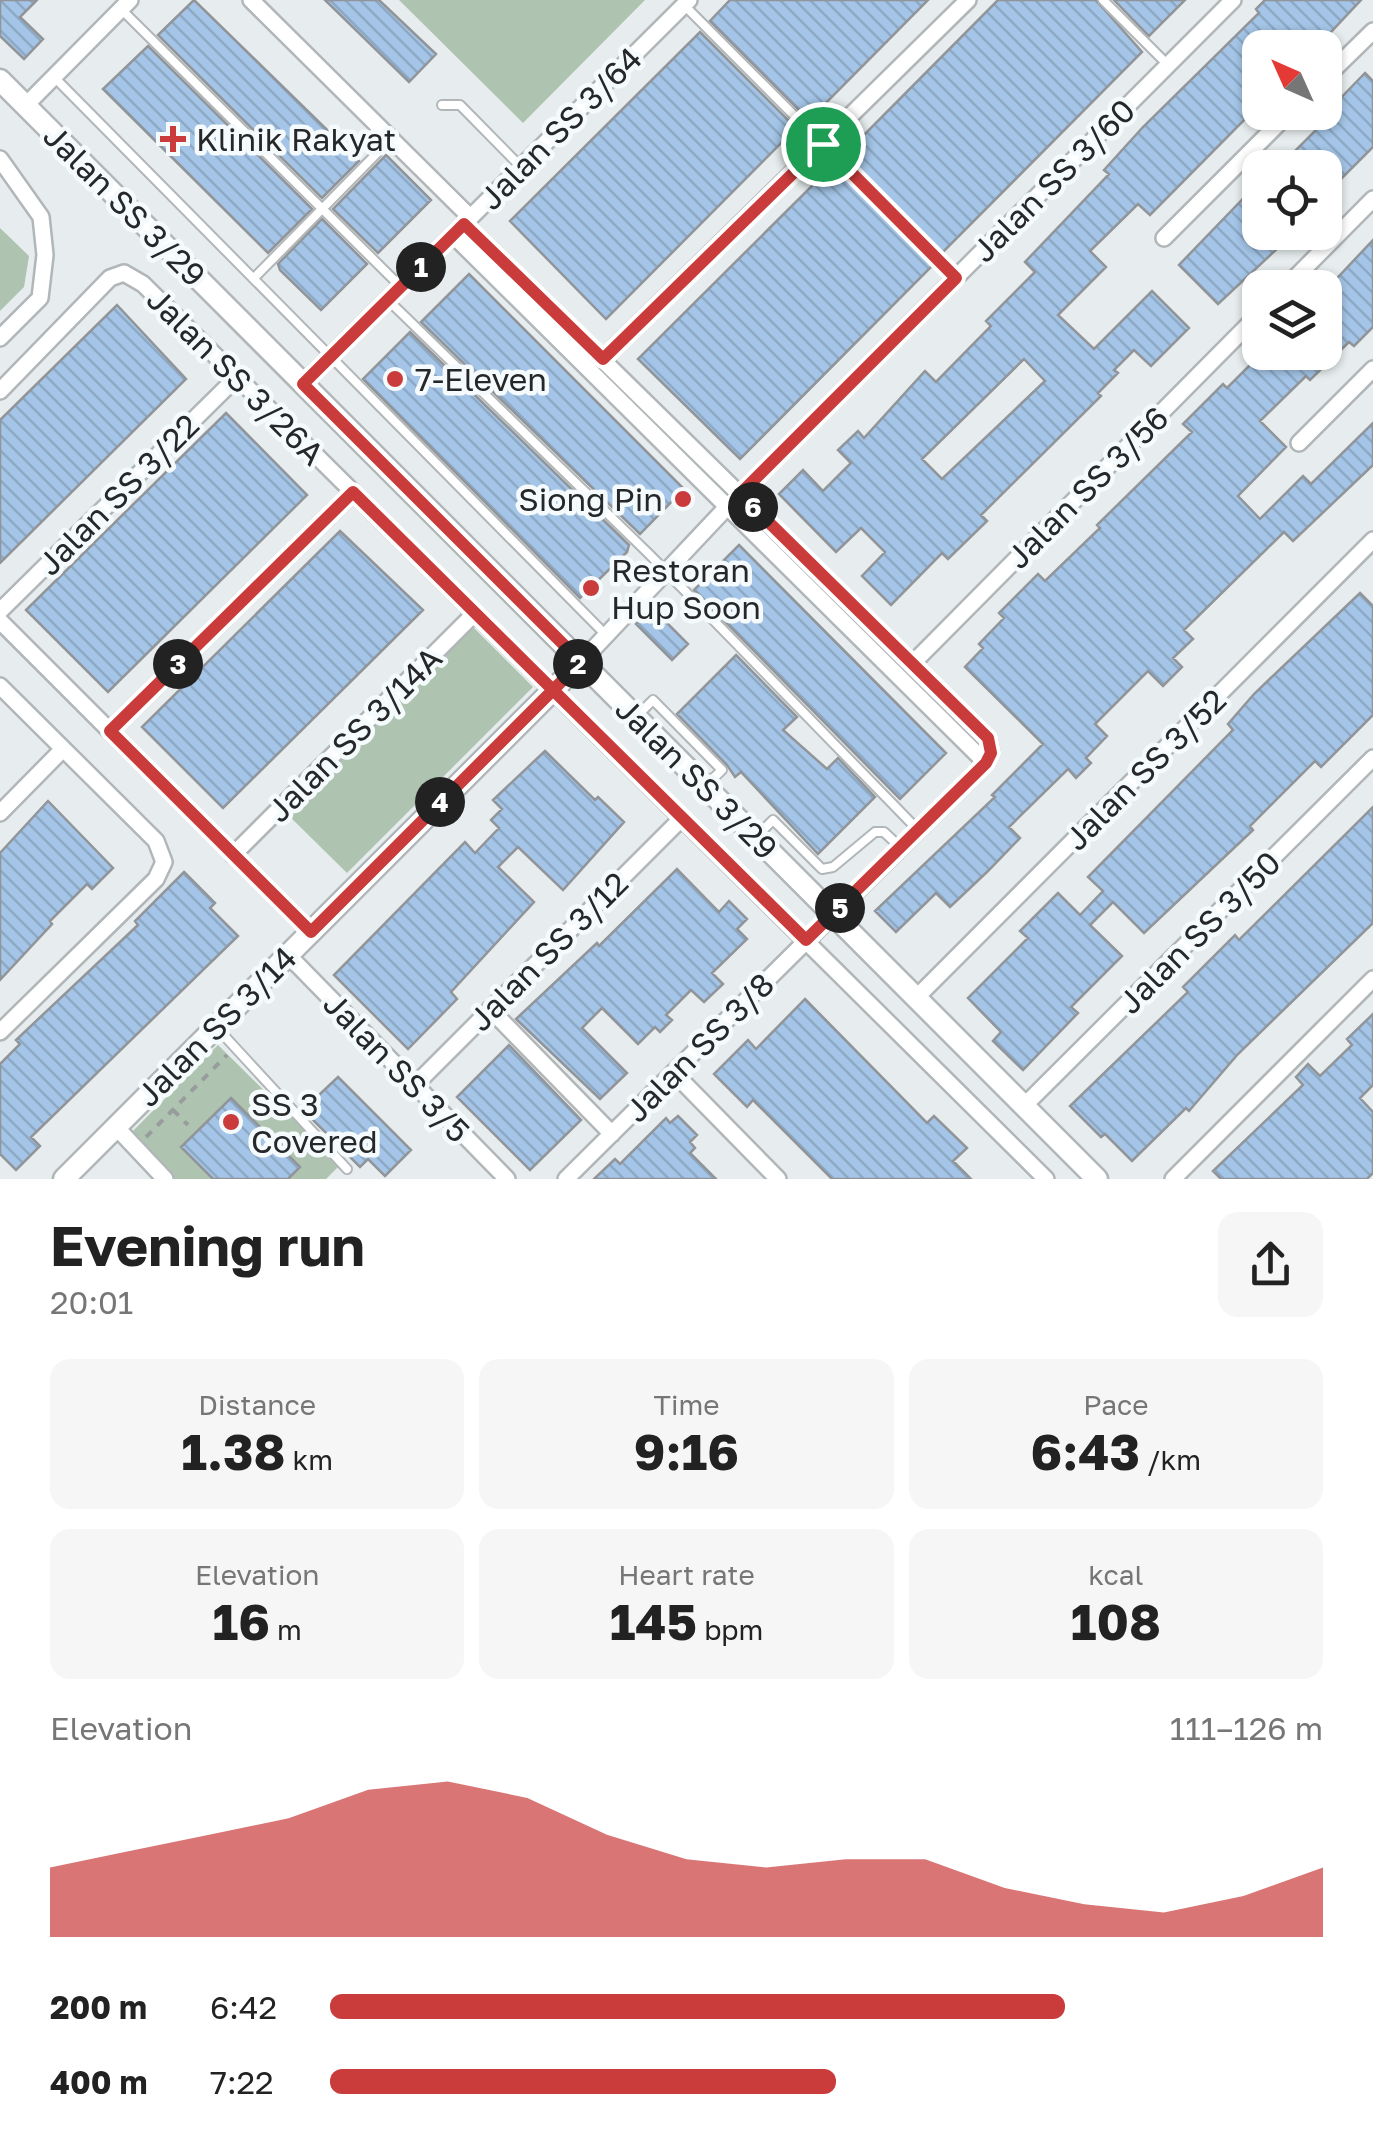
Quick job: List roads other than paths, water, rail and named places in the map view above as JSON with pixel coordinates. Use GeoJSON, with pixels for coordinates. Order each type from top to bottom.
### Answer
{"type":"FeatureCollection","features":[{"type":"Feature","properties":{"kind":"street"},"geometry":{"type":"LineString","coordinates":[[251,0],[390,140],[462,225],[726,508],[986,763],[991,753],[988,738],[914,662],[462,225]]}},
{"type":"Feature","properties":{"kind":"street"},"geometry":{"type":"LineString","coordinates":[[603,359],[968,0]]}},
{"type":"Feature","properties":{"kind":"street","name":"Jalan SS 3/60"},"geometry":{"type":"LineString","coordinates":[[581,662],[726,508],[1233,0]]}},
{"type":"Feature","properties":{"kind":"street","name":"Jalan SS 3/64"},"geometry":{"type":"LineString","coordinates":[[303,384],[686,2]]}},
{"type":"Feature","properties":{"kind":"street"},"geometry":{"type":"LineString","coordinates":[[26,105],[126,4]]}},
{"type":"Feature","properties":{"kind":"street"},"geometry":{"type":"LineString","coordinates":[[1342,61],[1373,31]]}},
{"type":"Feature","properties":{"kind":"street","name":"Jalan SS 3/29"},"geometry":{"type":"LineString","coordinates":[[0,80],[1097,1179]]}},
{"type":"Feature","properties":{"kind":"street"},"geometry":{"type":"LineString","coordinates":[[1164,238],[1272,130]]}},
{"type":"Feature","properties":{"kind":"street"},"geometry":{"type":"LineString","coordinates":[[0,338],[40,298],[45,255],[40,217],[2,166]]}},
{"type":"Feature","properties":{"kind":"street"},"geometry":{"type":"LineString","coordinates":[[1303,270],[1373,199]]}},
{"type":"Feature","properties":{"kind":"street","name":"Jalan SS 3/26A"},"geometry":{"type":"LineString","coordinates":[[0,390],[110,278],[124,273],[143,284],[1046,1179]]}},
{"type":"Feature","properties":{"kind":"street","name":"Jalan SS 3/56"},"geometry":{"type":"LineString","coordinates":[[914,662],[1242,331]]}},
{"type":"Feature","properties":{"kind":"street"},"geometry":{"type":"LineString","coordinates":[[1299,443],[1373,369]]}},
{"type":"Feature","properties":{"kind":"street","name":"Jalan SS 3/22"},"geometry":{"type":"LineString","coordinates":[[0,612],[237,377]]}},
{"type":"Feature","properties":{"kind":"street"},"geometry":{"type":"LineString","coordinates":[[110,731],[353,492]]}},
{"type":"Feature","properties":{"kind":"street","name":"Jalan SS 3/52"},"geometry":{"type":"LineString","coordinates":[[916,998],[1373,540]]}},
{"type":"Feature","properties":{"kind":"street","name":"Jalan SS 3/14A"},"geometry":{"type":"LineString","coordinates":[[233,856],[475,612]]}},
{"type":"Feature","properties":{"kind":"street"},"geometry":{"type":"LineString","coordinates":[[0,620],[311,932]]}},
{"type":"Feature","properties":{"kind":"street","name":"Jalan SS 3/14"},"geometry":{"type":"LineString","coordinates":[[64,1179],[581,662]]}},
{"type":"Feature","properties":{"kind":"street"},"geometry":{"type":"LineString","coordinates":[[0,686],[156,842],[164,862],[156,879],[0,1032]]}},
{"type":"Feature","properties":{"kind":"street"},"geometry":{"type":"LineString","coordinates":[[0,813],[64,749]]}},
{"type":"Feature","properties":{"kind":"street","name":"Jalan SS 3/50"},"geometry":{"type":"LineString","coordinates":[[1024,1106],[1373,758]]}},
{"type":"Feature","properties":{"kind":"street","name":"Jalan SS 3/8"},"geometry":{"type":"LineString","coordinates":[[566,1179],[986,763]]}},
{"type":"Feature","properties":{"kind":"street","name":"Jalan SS 3/12"},"geometry":{"type":"LineString","coordinates":[[414,1084],[682,818]]}},
{"type":"Feature","properties":{"kind":"street","name":"Jalan SS 3/5"},"geometry":{"type":"LineString","coordinates":[[288,955],[507,1179]]}},
{"type":"Feature","properties":{"kind":"street"},"geometry":{"type":"LineString","coordinates":[[1173,1179],[1373,979]]}},
{"type":"Feature","properties":{"kind":"street"},"geometry":{"type":"LineString","coordinates":[[490,1009],[612,1134]]}},
{"type":"Feature","properties":{"kind":"street"},"geometry":{"type":"LineString","coordinates":[[674,1073],[778,1179]]}},
{"type":"Feature","properties":{"kind":"street"},"geometry":{"type":"LineString","coordinates":[[116,1126],[165,1179]]}},
{"type":"Feature","properties":{"kind":"lane"},"geometry":{"type":"LineString","coordinates":[[1103,0],[1168,65]]}},
{"type":"Feature","properties":{"kind":"lane"},"geometry":{"type":"LineString","coordinates":[[686,2],[956,278]]}},
{"type":"Feature","properties":{"kind":"lane"},"geometry":{"type":"LineString","coordinates":[[126,4],[400,287]]}},
{"type":"Feature","properties":{"kind":"lane"},"geometry":{"type":"LineString","coordinates":[[54,77],[606,635]]}},
{"type":"Feature","properties":{"kind":"lane"},"geometry":{"type":"LineString","coordinates":[[442,104],[460,105],[521,167]]}},
{"type":"Feature","properties":{"kind":"lane"},"geometry":{"type":"LineString","coordinates":[[254,278],[390,140]]}},
{"type":"Feature","properties":{"kind":"lane"},"geometry":{"type":"LineString","coordinates":[[388,300],[649,554],[918,830]]}},
{"type":"Feature","properties":{"kind":"lane"},"geometry":{"type":"LineString","coordinates":[[756,837],[773,820],[827,869],[876,832],[884,832],[900,847]]}},
{"type":"Feature","properties":{"kind":"lane"},"geometry":{"type":"LineString","coordinates":[[216,1027],[347,1169]]}},
{"type":"Feature","properties":{"kind":"place","name":"Klinik Rakyat"},"geometry":{"type":"Point","coordinates":[173,139]}},
{"type":"Feature","properties":{"kind":"place","name":"7-Eleven"},"geometry":{"type":"Point","coordinates":[395,379]}},
{"type":"Feature","properties":{"kind":"place","name":"Siong Pin"},"geometry":{"type":"Point","coordinates":[683,499]}},
{"type":"Feature","properties":{"kind":"place","name":"Restoran Hup Soon"},"geometry":{"type":"Point","coordinates":[591,588]}},
{"type":"Feature","properties":{"kind":"place","name":"SS 3 Covered"},"geometry":{"type":"Point","coordinates":[231,1122]}}]}
